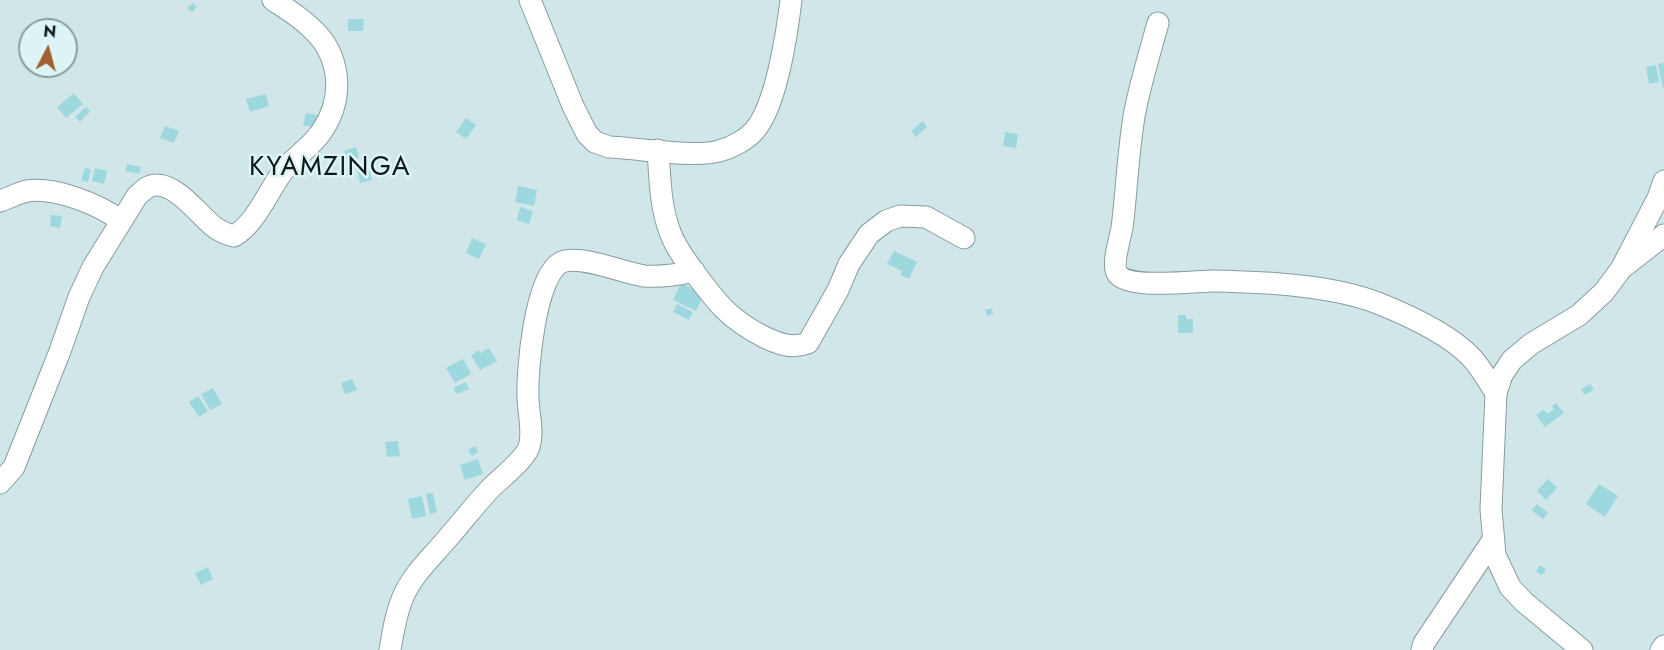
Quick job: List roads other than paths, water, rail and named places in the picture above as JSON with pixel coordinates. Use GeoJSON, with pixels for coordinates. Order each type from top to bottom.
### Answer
{"type":"FeatureCollection","features":[{"type":"Feature","properties":{"kind":"street"},"geometry":{"type":"LineString","coordinates":[[0,483],[14,467],[79,297],[93,267],[137,196],[148,187],[156,185],[166,187],[179,195],[223,233],[234,236],[240,233],[254,216],[282,173],[322,131],[338,95],[338,81],[333,63],[325,44],[311,27],[273,0]]}},
{"type":"Feature","properties":{"kind":"street"},"geometry":{"type":"LineString","coordinates":[[530,0],[587,134],[596,142],[609,147],[697,153],[718,152],[741,142],[754,132],[762,120],[776,83],[791,0]]}},
{"type":"Feature","properties":{"kind":"street"},"geometry":{"type":"LineString","coordinates":[[1158,23],[1135,112],[1115,267],[1117,274],[1121,278],[1130,280],[1161,283],[1212,281],[1325,290],[1378,303],[1432,329],[1458,346],[1471,357],[1496,393]]}},
{"type":"Feature","properties":{"kind":"street"},"geometry":{"type":"LineString","coordinates":[[658,150],[660,196],[670,233],[682,255],[709,293],[735,320],[778,344],[797,347],[808,343],[838,290],[849,264],[869,234],[886,221],[900,216],[926,217],[964,238]]}},
{"type":"Feature","properties":{"kind":"street"},"geometry":{"type":"LineString","coordinates":[[1582,650],[1524,602],[1510,587],[1495,555],[1492,499],[1496,393],[1502,375],[1512,360],[1531,344],[1579,315],[1604,292],[1621,269],[1658,198],[1664,181]]}},
{"type":"Feature","properties":{"kind":"street"},"geometry":{"type":"LineString","coordinates":[[0,201],[26,192],[43,190],[89,203],[122,221]]}},
{"type":"Feature","properties":{"kind":"street"},"geometry":{"type":"LineString","coordinates":[[1621,269],[1664,236]]}},
{"type":"Feature","properties":{"kind":"street"},"geometry":{"type":"LineString","coordinates":[[390,650],[394,626],[403,597],[414,578],[488,490],[529,447],[527,375],[538,300],[552,269],[562,261],[571,260],[645,276],[670,276],[694,271]]}},
{"type":"Feature","properties":{"kind":"street"},"geometry":{"type":"LineString","coordinates":[[1422,650],[1424,643],[1493,540]]}},
{"type":"Feature","properties":{"kind":"street"},"geometry":{"type":"LineString","coordinates":[[1661,650],[1664,646]]}},
{"type":"Feature","properties":{"kind":"district","name":"KYAMZINGA"},"geometry":{"type":"Point","coordinates":[330,168]}}]}
